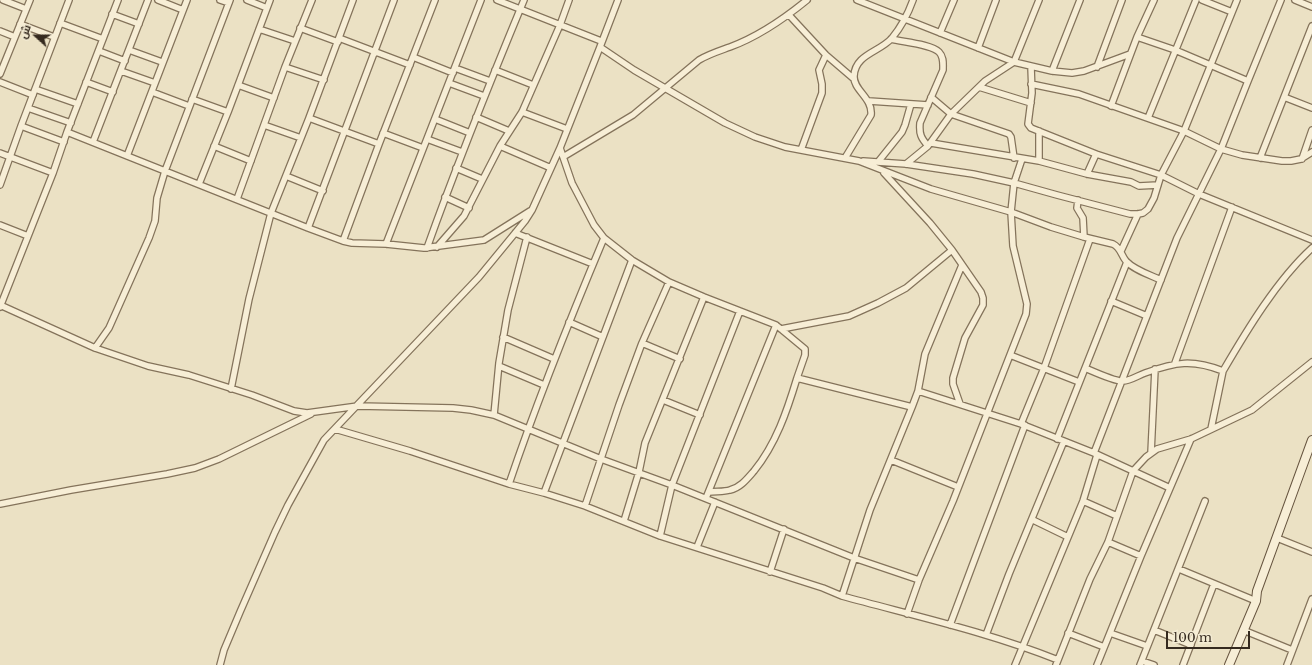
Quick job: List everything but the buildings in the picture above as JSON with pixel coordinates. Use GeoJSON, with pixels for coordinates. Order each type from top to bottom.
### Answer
{"type":"FeatureCollection","features":[{"type":"Feature","properties":{"kind":"street"},"geometry":{"type":"LineString","coordinates":[[3,0],[26,9]]}},
{"type":"Feature","properties":{"kind":"street"},"geometry":{"type":"LineString","coordinates":[[0,74],[30,0]]}},
{"type":"Feature","properties":{"kind":"street"},"geometry":{"type":"LineString","coordinates":[[0,185],[69,0]]}},
{"type":"Feature","properties":{"kind":"street"},"geometry":{"type":"LineString","coordinates":[[118,0],[67,132],[53,173],[0,306],[94,348],[148,366],[189,375],[301,413],[358,406],[453,408],[494,415],[854,558],[919,580]]}},
{"type":"Feature","properties":{"kind":"street"},"geometry":{"type":"LineString","coordinates":[[93,142],[148,0]]}},
{"type":"Feature","properties":{"kind":"street"},"geometry":{"type":"LineString","coordinates":[[158,0],[183,10]]}},
{"type":"Feature","properties":{"kind":"street"},"geometry":{"type":"LineString","coordinates":[[127,156],[187,0]]}},
{"type":"Feature","properties":{"kind":"street"},"geometry":{"type":"LineString","coordinates":[[94,348],[108,328],[149,238],[155,221],[157,198],[165,171],[229,2],[220,0]]}},
{"type":"Feature","properties":{"kind":"street"},"geometry":{"type":"LineString","coordinates":[[246,0],[267,8]]}},
{"type":"Feature","properties":{"kind":"street"},"geometry":{"type":"LineString","coordinates":[[199,184],[270,0]]}},
{"type":"Feature","properties":{"kind":"street"},"geometry":{"type":"LineString","coordinates":[[237,199],[295,41],[312,0]]}},
{"type":"Feature","properties":{"kind":"street"},"geometry":{"type":"LineString","coordinates":[[231,389],[249,299],[271,213],[324,80],[353,0]]}},
{"type":"Feature","properties":{"kind":"street"},"geometry":{"type":"LineString","coordinates":[[308,228],[394,0]]}},
{"type":"Feature","properties":{"kind":"street"},"geometry":{"type":"LineString","coordinates":[[343,241],[435,0]]}},
{"type":"Feature","properties":{"kind":"street"},"geometry":{"type":"LineString","coordinates":[[386,244],[481,0]]}},
{"type":"Feature","properties":{"kind":"street"},"geometry":{"type":"LineString","coordinates":[[497,0],[560,25],[601,44],[666,88],[725,123],[755,137],[785,147],[859,161],[906,164],[973,174],[1014,183],[1130,214],[1143,213],[1148,209],[1154,198],[1161,175],[1184,131],[1237,0]]}},
{"type":"Feature","properties":{"kind":"street"},"geometry":{"type":"LineString","coordinates":[[427,248],[462,152],[524,0]]}},
{"type":"Feature","properties":{"kind":"street"},"geometry":{"type":"LineString","coordinates":[[437,247],[464,216],[500,146],[522,112],[560,25],[569,0]]}},
{"type":"Feature","properties":{"kind":"street"},"geometry":{"type":"LineString","coordinates":[[220,665],[224,650],[240,612],[288,505],[320,447],[335,429],[479,278],[532,210],[560,148],[618,0]]}},
{"type":"Feature","properties":{"kind":"street"},"geometry":{"type":"LineString","coordinates":[[563,157],[633,115],[698,60],[711,53],[731,47],[789,15],[807,0]]}},
{"type":"Feature","properties":{"kind":"street"},"geometry":{"type":"LineString","coordinates":[[857,0],[869,2],[906,19],[1014,62],[1052,72],[1072,73],[1084,71],[1130,54]]}},
{"type":"Feature","properties":{"kind":"street"},"geometry":{"type":"LineString","coordinates":[[854,79],[856,69],[864,57],[891,39],[906,19],[913,0]]}},
{"type":"Feature","properties":{"kind":"street"},"geometry":{"type":"LineString","coordinates":[[940,33],[954,0]]}},
{"type":"Feature","properties":{"kind":"street"},"geometry":{"type":"LineString","coordinates":[[978,48],[996,0]]}},
{"type":"Feature","properties":{"kind":"street"},"geometry":{"type":"LineString","coordinates":[[906,164],[930,145],[951,114],[979,87],[1014,62],[1039,0]]}},
{"type":"Feature","properties":{"kind":"street"},"geometry":{"type":"LineString","coordinates":[[1052,72],[1080,0]]}},
{"type":"Feature","properties":{"kind":"street"},"geometry":{"type":"LineString","coordinates":[[1097,67],[1122,0]]}},
{"type":"Feature","properties":{"kind":"street"},"geometry":{"type":"LineString","coordinates":[[1111,106],[1137,36],[1154,0]]}},
{"type":"Feature","properties":{"kind":"street"},"geometry":{"type":"LineString","coordinates":[[1148,118],[1196,0]]}},
{"type":"Feature","properties":{"kind":"street"},"geometry":{"type":"LineString","coordinates":[[1202,0],[1232,12]]}},
{"type":"Feature","properties":{"kind":"street"},"geometry":{"type":"LineString","coordinates":[[1015,665],[1083,501],[1095,454],[1160,280],[1177,238],[1221,149],[1281,0]]}},
{"type":"Feature","properties":{"kind":"street"},"geometry":{"type":"LineString","coordinates":[[1295,0],[1312,7]]}},
{"type":"Feature","properties":{"kind":"street"},"geometry":{"type":"LineString","coordinates":[[112,14],[139,24]]}},
{"type":"Feature","properties":{"kind":"street"},"geometry":{"type":"LineString","coordinates":[[789,15],[826,55],[854,79],[855,83],[869,101],[871,106],[871,115],[845,158]]}},
{"type":"Feature","properties":{"kind":"street"},"geometry":{"type":"LineString","coordinates":[[60,23],[103,39]]}},
{"type":"Feature","properties":{"kind":"street"},"geometry":{"type":"LineString","coordinates":[[20,24],[54,37]]}},
{"type":"Feature","properties":{"kind":"street"},"geometry":{"type":"LineString","coordinates":[[1260,158],[1312,26]]}},
{"type":"Feature","properties":{"kind":"street"},"geometry":{"type":"LineString","coordinates":[[300,28],[410,65]]}},
{"type":"Feature","properties":{"kind":"street"},"geometry":{"type":"LineString","coordinates":[[259,29],[295,41]]}},
{"type":"Feature","properties":{"kind":"street"},"geometry":{"type":"LineString","coordinates":[[0,31],[14,37]]}},
{"type":"Feature","properties":{"kind":"street"},"geometry":{"type":"LineString","coordinates":[[1137,36],[1175,50],[1248,81]]}},
{"type":"Feature","properties":{"kind":"street"},"geometry":{"type":"LineString","coordinates":[[891,39],[931,47],[939,52],[943,60],[943,70],[920,123],[919,133],[922,140],[930,145],[1039,162],[1087,174],[1131,182],[1139,186],[1158,185]]}},
{"type":"Feature","properties":{"kind":"street"},"geometry":{"type":"LineString","coordinates":[[129,50],[162,62]]}},
{"type":"Feature","properties":{"kind":"street"},"geometry":{"type":"LineString","coordinates":[[99,51],[125,60]]}},
{"type":"Feature","properties":{"kind":"street"},"geometry":{"type":"LineString","coordinates":[[801,150],[822,93],[823,89],[819,70],[826,55]]}},
{"type":"Feature","properties":{"kind":"street"},"geometry":{"type":"LineString","coordinates":[[413,57],[490,81]]}},
{"type":"Feature","properties":{"kind":"street"},"geometry":{"type":"LineString","coordinates":[[286,67],[324,80]]}},
{"type":"Feature","properties":{"kind":"street"},"geometry":{"type":"LineString","coordinates":[[1031,67],[1031,102],[1028,124],[1031,128],[1096,154],[1161,175],[1199,194],[1312,240]]}},
{"type":"Feature","properties":{"kind":"street"},"geometry":{"type":"LineString","coordinates":[[495,70],[534,85]]}},
{"type":"Feature","properties":{"kind":"street"},"geometry":{"type":"LineString","coordinates":[[121,71],[155,83]]}},
{"type":"Feature","properties":{"kind":"street"},"geometry":{"type":"LineString","coordinates":[[0,82],[33,95]]}},
{"type":"Feature","properties":{"kind":"street"},"geometry":{"type":"LineString","coordinates":[[86,82],[113,92]]}},
{"type":"Feature","properties":{"kind":"street"},"geometry":{"type":"LineString","coordinates":[[449,83],[484,96]]}},
{"type":"Feature","properties":{"kind":"street"},"geometry":{"type":"LineString","coordinates":[[1031,84],[1079,94],[1184,131],[1221,149],[1260,158],[1282,161],[1302,159],[1312,152]]}},
{"type":"Feature","properties":{"kind":"street"},"geometry":{"type":"LineString","coordinates":[[238,85],[274,98]]}},
{"type":"Feature","properties":{"kind":"street"},"geometry":{"type":"LineString","coordinates":[[979,87],[1031,102]]}},
{"type":"Feature","properties":{"kind":"street"},"geometry":{"type":"LineString","coordinates":[[35,89],[78,104]]}},
{"type":"Feature","properties":{"kind":"street"},"geometry":{"type":"LineString","coordinates":[[152,92],[189,106]]}},
{"type":"Feature","properties":{"kind":"street"},"geometry":{"type":"LineString","coordinates":[[931,97],[951,114],[1009,134],[1014,158]]}},
{"type":"Feature","properties":{"kind":"street"},"geometry":{"type":"LineString","coordinates":[[1284,97],[1312,108]]}},
{"type":"Feature","properties":{"kind":"street"},"geometry":{"type":"LineString","coordinates":[[192,99],[228,112]]}},
{"type":"Feature","properties":{"kind":"street"},"geometry":{"type":"LineString","coordinates":[[869,101],[928,105]]}},
{"type":"Feature","properties":{"kind":"street"},"geometry":{"type":"LineString","coordinates":[[878,162],[902,132],[911,104]]}},
{"type":"Feature","properties":{"kind":"street"},"geometry":{"type":"LineString","coordinates":[[28,108],[71,123]]}},
{"type":"Feature","properties":{"kind":"street"},"geometry":{"type":"LineString","coordinates":[[522,112],[567,129]]}},
{"type":"Feature","properties":{"kind":"street"},"geometry":{"type":"LineString","coordinates":[[476,117],[509,131]]}},
{"type":"Feature","properties":{"kind":"street"},"geometry":{"type":"LineString","coordinates":[[309,118],[379,144]]}},
{"type":"Feature","properties":{"kind":"street"},"geometry":{"type":"LineString","coordinates":[[435,119],[470,133]]}},
{"type":"Feature","properties":{"kind":"street"},"geometry":{"type":"LineString","coordinates":[[264,124],[301,138]]}},
{"type":"Feature","properties":{"kind":"street"},"geometry":{"type":"LineString","coordinates":[[21,126],[64,142]]}},
{"type":"Feature","properties":{"kind":"street"},"geometry":{"type":"LineString","coordinates":[[1302,159],[1312,130]]}},
{"type":"Feature","properties":{"kind":"street"},"geometry":{"type":"LineString","coordinates":[[1039,131],[1039,162]]}},
{"type":"Feature","properties":{"kind":"street"},"geometry":{"type":"LineString","coordinates":[[67,132],[343,241],[427,248],[484,240],[532,210]]}},
{"type":"Feature","properties":{"kind":"street"},"geometry":{"type":"LineString","coordinates":[[383,133],[423,148]]}},
{"type":"Feature","properties":{"kind":"street"},"geometry":{"type":"LineString","coordinates":[[427,139],[462,152]]}},
{"type":"Feature","properties":{"kind":"street"},"geometry":{"type":"LineString","coordinates":[[214,146],[251,161]]}},
{"type":"Feature","properties":{"kind":"street"},"geometry":{"type":"LineString","coordinates":[[500,146],[551,168]]}},
{"type":"Feature","properties":{"kind":"street"},"geometry":{"type":"LineString","coordinates":[[560,148],[572,183],[594,225],[604,238],[632,260],[669,282],[704,298],[776,325],[805,349],[805,355],[788,407],[778,432],[764,458],[741,485],[731,490],[709,492]]}},
{"type":"Feature","properties":{"kind":"street"},"geometry":{"type":"LineString","coordinates":[[0,153],[53,173]]}},
{"type":"Feature","properties":{"kind":"street"},"geometry":{"type":"LineString","coordinates":[[1087,174],[1096,154]]}},
{"type":"Feature","properties":{"kind":"street"},"geometry":{"type":"LineString","coordinates":[[907,614],[919,580],[958,487],[1026,314],[1027,304],[1015,254],[1012,212],[1014,183],[1022,159]]}},
{"type":"Feature","properties":{"kind":"street"},"geometry":{"type":"LineString","coordinates":[[859,161],[882,171],[949,195],[1012,212],[1051,227],[1113,244],[1121,251],[1126,262],[1160,280]]}},
{"type":"Feature","properties":{"kind":"street"},"geometry":{"type":"LineString","coordinates":[[456,168],[482,179]]}},
{"type":"Feature","properties":{"kind":"street"},"geometry":{"type":"LineString","coordinates":[[882,171],[930,223],[952,250],[981,292],[983,305],[971,325],[963,343],[953,378],[953,384],[960,404]]}},
{"type":"Feature","properties":{"kind":"street"},"geometry":{"type":"LineString","coordinates":[[286,176],[323,190]]}},
{"type":"Feature","properties":{"kind":"street"},"geometry":{"type":"LineString","coordinates":[[445,197],[469,208]]}},
{"type":"Feature","properties":{"kind":"street"},"geometry":{"type":"LineString","coordinates":[[950,625],[1044,368],[1087,238],[1083,218],[1077,208],[1078,200]]}},
{"type":"Feature","properties":{"kind":"street"},"geometry":{"type":"LineString","coordinates":[[1175,364],[1232,207]]}},
{"type":"Feature","properties":{"kind":"street"},"geometry":{"type":"LineString","coordinates":[[1121,251],[1138,214]]}},
{"type":"Feature","properties":{"kind":"street"},"geometry":{"type":"LineString","coordinates":[[0,225],[28,236]]}},
{"type":"Feature","properties":{"kind":"street"},"geometry":{"type":"LineString","coordinates":[[515,233],[593,264]]}},
{"type":"Feature","properties":{"kind":"street"},"geometry":{"type":"LineString","coordinates":[[494,415],[503,337],[513,287],[527,237]]}},
{"type":"Feature","properties":{"kind":"street"},"geometry":{"type":"LineString","coordinates":[[509,484],[527,428],[604,238]]}},
{"type":"Feature","properties":{"kind":"street"},"geometry":{"type":"LineString","coordinates":[[1211,429],[1223,371],[1260,311],[1293,267],[1312,248]]}},
{"type":"Feature","properties":{"kind":"street"},"geometry":{"type":"LineString","coordinates":[[781,329],[849,316],[878,303],[906,288],[952,250]]}},
{"type":"Feature","properties":{"kind":"street"},"geometry":{"type":"LineString","coordinates":[[544,493],[632,260]]}},
{"type":"Feature","properties":{"kind":"street"},"geometry":{"type":"LineString","coordinates":[[1057,438],[1126,262]]}},
{"type":"Feature","properties":{"kind":"street"},"geometry":{"type":"LineString","coordinates":[[842,596],[870,510],[918,391],[925,354],[962,264]]}},
{"type":"Feature","properties":{"kind":"street"},"geometry":{"type":"LineString","coordinates":[[585,506],[619,405],[642,343],[669,282]]}},
{"type":"Feature","properties":{"kind":"street"},"geometry":{"type":"LineString","coordinates":[[624,521],[639,472],[645,443],[704,298]]}},
{"type":"Feature","properties":{"kind":"street"},"geometry":{"type":"LineString","coordinates":[[1111,301],[1147,316]]}},
{"type":"Feature","properties":{"kind":"street"},"geometry":{"type":"LineString","coordinates":[[660,536],[672,485],[740,311]]}},
{"type":"Feature","properties":{"kind":"street"},"geometry":{"type":"LineString","coordinates":[[569,322],[603,337]]}},
{"type":"Feature","properties":{"kind":"street"},"geometry":{"type":"LineString","coordinates":[[706,498],[776,325]]}},
{"type":"Feature","properties":{"kind":"street"},"geometry":{"type":"LineString","coordinates":[[503,337],[554,359]]}},
{"type":"Feature","properties":{"kind":"street"},"geometry":{"type":"LineString","coordinates":[[642,343],[680,359]]}},
{"type":"Feature","properties":{"kind":"street"},"geometry":{"type":"LineString","coordinates":[[1010,355],[1079,382]]}},
{"type":"Feature","properties":{"kind":"street"},"geometry":{"type":"LineString","coordinates":[[335,429],[410,451],[509,484],[585,506],[660,536],[823,588],[842,596],[1022,646],[1057,663],[1090,579],[1108,542],[1134,471],[1151,453],[1157,449],[1191,439],[1252,410],[1312,362]]}},
{"type":"Feature","properties":{"kind":"street"},"geometry":{"type":"LineString","coordinates":[[1085,368],[1122,382],[1155,369],[1175,364],[1194,363],[1207,365],[1223,371]]}},
{"type":"Feature","properties":{"kind":"street"},"geometry":{"type":"LineString","coordinates":[[499,366],[544,385]]}},
{"type":"Feature","properties":{"kind":"street"},"geometry":{"type":"LineString","coordinates":[[1151,453],[1155,369]]}},
{"type":"Feature","properties":{"kind":"street"},"geometry":{"type":"LineString","coordinates":[[798,378],[912,408]]}},
{"type":"Feature","properties":{"kind":"street"},"geometry":{"type":"LineString","coordinates":[[918,391],[988,412],[1057,438],[1170,488]]}},
{"type":"Feature","properties":{"kind":"street"},"geometry":{"type":"LineString","coordinates":[[663,400],[700,415]]}},
{"type":"Feature","properties":{"kind":"street"},"geometry":{"type":"LineString","coordinates":[[0,504],[195,468],[219,459],[316,411]]}},
{"type":"Feature","properties":{"kind":"street"},"geometry":{"type":"LineString","coordinates":[[1097,665],[1141,556],[1191,439]]}},
{"type":"Feature","properties":{"kind":"street"},"geometry":{"type":"LineString","coordinates":[[1229,665],[1256,601],[1257,591],[1310,453],[1312,440]]}},
{"type":"Feature","properties":{"kind":"street"},"geometry":{"type":"LineString","coordinates":[[986,635],[1009,574],[1064,441]]}},
{"type":"Feature","properties":{"kind":"street"},"geometry":{"type":"LineString","coordinates":[[891,460],[958,487]]}},
{"type":"Feature","properties":{"kind":"street"},"geometry":{"type":"LineString","coordinates":[[1083,501],[1117,516]]}},
{"type":"Feature","properties":{"kind":"street"},"geometry":{"type":"LineString","coordinates":[[1154,665],[1141,663],[1205,501]]}},
{"type":"Feature","properties":{"kind":"street"},"geometry":{"type":"LineString","coordinates":[[697,547],[715,502]]}},
{"type":"Feature","properties":{"kind":"street"},"geometry":{"type":"LineString","coordinates":[[1032,520],[1068,537]]}},
{"type":"Feature","properties":{"kind":"street"},"geometry":{"type":"LineString","coordinates":[[770,572],[784,529]]}},
{"type":"Feature","properties":{"kind":"street"},"geometry":{"type":"LineString","coordinates":[[1277,538],[1312,552]]}},
{"type":"Feature","properties":{"kind":"street"},"geometry":{"type":"LineString","coordinates":[[1108,542],[1141,556]]}},
{"type":"Feature","properties":{"kind":"street"},"geometry":{"type":"LineString","coordinates":[[1179,569],[1256,601]]}},
{"type":"Feature","properties":{"kind":"street"},"geometry":{"type":"LineString","coordinates":[[1183,665],[1214,584]]}},
{"type":"Feature","properties":{"kind":"street"},"geometry":{"type":"LineString","coordinates":[[1287,665],[1292,650],[1311,608],[1312,599]]}},
{"type":"Feature","properties":{"kind":"street"},"geometry":{"type":"LineString","coordinates":[[1154,630],[1190,645]]}},
{"type":"Feature","properties":{"kind":"street"},"geometry":{"type":"LineString","coordinates":[[1243,630],[1292,650]]}},
{"type":"Feature","properties":{"kind":"street"},"geometry":{"type":"LineString","coordinates":[[1110,632],[1147,646]]}},
{"type":"Feature","properties":{"kind":"street"},"geometry":{"type":"LineString","coordinates":[[1068,633],[1104,647]]}}]}
